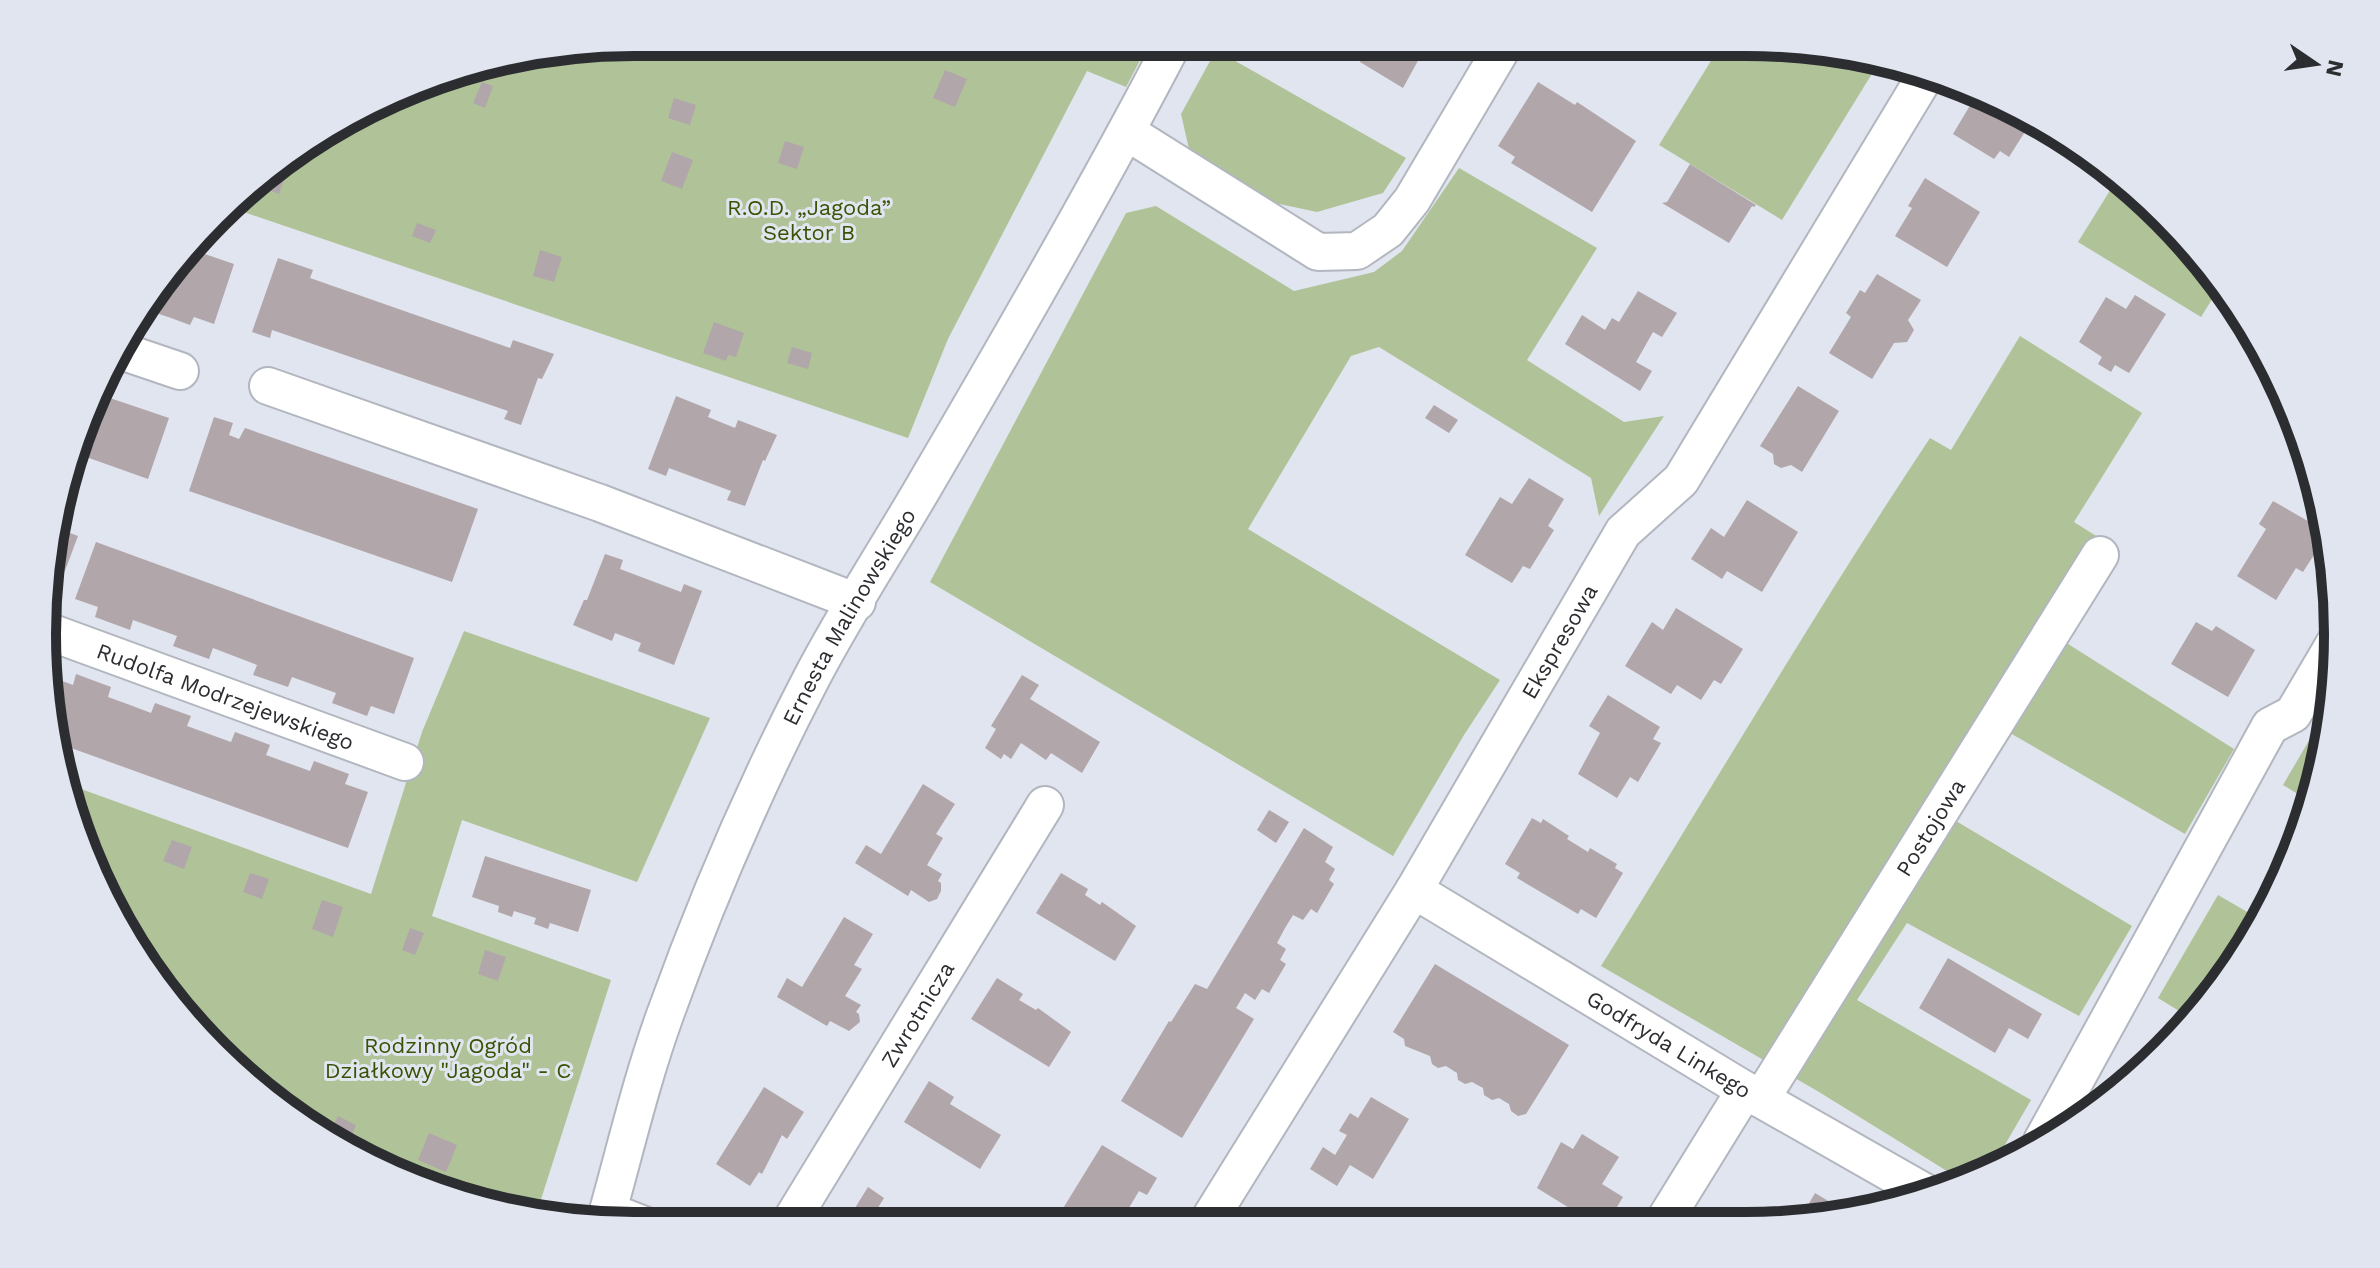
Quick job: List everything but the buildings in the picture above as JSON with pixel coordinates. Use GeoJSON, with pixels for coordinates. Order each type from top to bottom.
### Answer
{"type":"FeatureCollection","features":[{"type":"Feature","properties":{"kind":"street","name":"Ernesta Malinowskiego"},"geometry":{"type":"LineString","coordinates":[[608,1211],[642,1087],[712,889],[811,679],[1127,132],[1166,56]]}},
{"type":"Feature","properties":{"kind":"street"},"geometry":{"type":"LineString","coordinates":[[1127,132],[1318,252],[1357,251],[1388,230],[1412,200],[1497,56]]}},
{"type":"Feature","properties":{"kind":"street","name":"Ekspresowa"},"geometry":{"type":"LineString","coordinates":[[1214,1212],[1414,890],[1623,532],[1681,480],[1921,84]]}},
{"type":"Feature","properties":{"kind":"street"},"geometry":{"type":"LineString","coordinates":[[129,354],[180,371]]}},
{"type":"Feature","properties":{"kind":"street"},"geometry":{"type":"LineString","coordinates":[[268,386],[600,503],[857,602]]}},
{"type":"Feature","properties":{"kind":"street","name":"Postojowa"},"geometry":{"type":"LineString","coordinates":[[1670,1212],[1753,1095],[2100,555]]}},
{"type":"Feature","properties":{"kind":"street","name":"Rudolfa Modrzejewskiego"},"geometry":{"type":"LineString","coordinates":[[56,634],[405,762]]}},
{"type":"Feature","properties":{"kind":"street"},"geometry":{"type":"LineString","coordinates":[[2051,1125],[2270,726],[2293,714],[2323,662]]}},
{"type":"Feature","properties":{"kind":"street","name":"Zwrotnicza"},"geometry":{"type":"LineString","coordinates":[[796,1212],[1045,805]]}},
{"type":"Feature","properties":{"kind":"street","name":"Godfryda Linkego"},"geometry":{"type":"LineString","coordinates":[[1414,890],[1753,1095],[1914,1186]]}},
{"type":"Feature","properties":{"kind":"green space","name":"R.O.D. „Jagoda” Sektor B"},"geometry":{"type":"Polygon","coordinates":[[[634,56],[1142,56],[1126,87],[1087,71],[948,339],[908,438],[240,211],[313,153],[378,116],[448,87],[521,67],[596,57],[634,56]]]}},
{"type":"Feature","properties":{"kind":"green space"},"geometry":{"type":"Polygon","coordinates":[[[1213,56],[1227,56],[1406,158],[1383,193],[1317,212],[1270,202],[1189,149],[1181,114],[1213,56]]]}},
{"type":"Feature","properties":{"kind":"green space"},"geometry":{"type":"Polygon","coordinates":[[[1714,56],[1784,57],[1874,71],[1782,220],[1659,145],[1714,56]]]}},
{"type":"Feature","properties":{"kind":"green space"},"geometry":{"type":"Polygon","coordinates":[[[1459,168],[1597,248],[1527,360],[1624,422],[1664,416],[1599,516],[1591,478],[1379,347],[1351,356],[1248,529],[1500,680],[1393,856],[930,582],[1126,213],[1156,206],[1294,291],[1374,272],[1402,251],[1459,168]]]}},
{"type":"Feature","properties":{"kind":"green space"},"geometry":{"type":"Polygon","coordinates":[[[2112,187],[2155,225],[2215,295],[2201,317],[2078,242],[2112,187]]]}},
{"type":"Feature","properties":{"kind":"green space"},"geometry":{"type":"Polygon","coordinates":[[[2020,336],[2142,413],[2074,522],[2120,551],[2065,642],[2234,749],[2185,834],[2010,733],[1956,821],[2132,926],[2079,1016],[1907,923],[1857,1000],[2031,1100],[2000,1153],[1951,1174],[1819,1092],[1601,966],[1804,635],[1930,438],[1951,450],[2020,336]]]}},
{"type":"Feature","properties":{"kind":"green space","name":"Rodzinny Ogród Działkowy \"Jagoda\" - C"},"geometry":{"type":"Polygon","coordinates":[[[464,631],[710,718],[637,882],[462,820],[432,916],[611,980],[540,1204],[448,1181],[378,1152],[313,1115],[253,1069],[199,1015],[153,955],[133,923],[100,855],[77,788],[371,894],[422,732],[464,631]]]}},
{"type":"Feature","properties":{"kind":"green space"},"geometry":{"type":"Polygon","coordinates":[[[2316,729],[2300,796],[2283,785],[2316,729]]]}},
{"type":"Feature","properties":{"kind":"green space"},"geometry":{"type":"Polygon","coordinates":[[[2218,895],[2251,914],[2227,955],[2183,1013],[2158,998],[2218,895]]]}}]}
